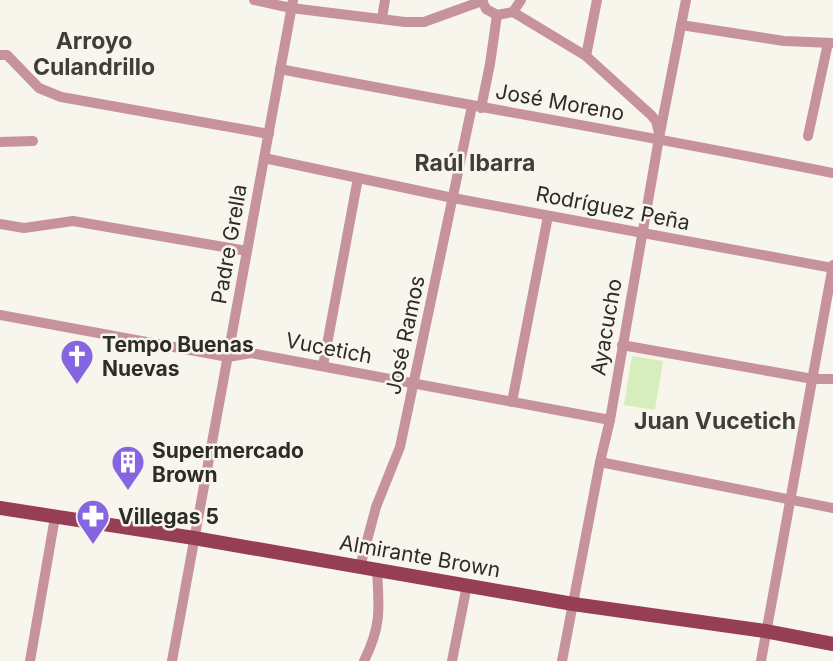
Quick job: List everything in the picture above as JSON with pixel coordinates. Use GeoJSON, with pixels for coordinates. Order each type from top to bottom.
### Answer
{"type":"FeatureCollection","features":[{"type":"Feature","properties":{"kind":"main road","name":"Almirante Brown"},"geometry":{"type":"LineString","coordinates":[[0,508],[194,538],[573,604],[765,631],[833,644]]}},
{"type":"Feature","properties":{"kind":"street"},"geometry":{"type":"LineString","coordinates":[[254,0],[405,22],[424,22],[482,0],[486,9],[497,15],[513,12],[586,56],[656,121],[659,138]]}},
{"type":"Feature","properties":{"kind":"street"},"geometry":{"type":"LineString","coordinates":[[382,18],[385,0]]}},
{"type":"Feature","properties":{"kind":"street"},"geometry":{"type":"LineString","coordinates":[[513,12],[521,0]]}},
{"type":"Feature","properties":{"kind":"street"},"geometry":{"type":"LineString","coordinates":[[586,56],[597,0]]}},
{"type":"Feature","properties":{"kind":"street","name":"Ayacucho"},"geometry":{"type":"LineString","coordinates":[[562,661],[610,420],[686,0]]}},
{"type":"Feature","properties":{"kind":"street","name":"Padre Grella"},"geometry":{"type":"LineString","coordinates":[[172,661],[292,4]]}},
{"type":"Feature","properties":{"kind":"street","name":"José Ramos"},"geometry":{"type":"LineString","coordinates":[[360,567],[376,507],[400,447],[453,198],[490,64],[497,15]]}},
{"type":"Feature","properties":{"kind":"street"},"geometry":{"type":"LineString","coordinates":[[681,25],[784,41],[831,43],[808,136]]}},
{"type":"Feature","properties":{"kind":"street"},"geometry":{"type":"LineString","coordinates":[[0,55],[7,55],[38,89],[61,97],[268,134]]}},
{"type":"Feature","properties":{"kind":"street","name":"José Moreno"},"geometry":{"type":"LineString","coordinates":[[280,69],[476,107],[659,138],[833,173]]}},
{"type":"Feature","properties":{"kind":"street"},"geometry":{"type":"LineString","coordinates":[[0,142],[33,141]]}},
{"type":"Feature","properties":{"kind":"street","name":"Rodríguez Peña"},"geometry":{"type":"LineString","coordinates":[[264,158],[453,198],[833,267]]}},
{"type":"Feature","properties":{"kind":"street"},"geometry":{"type":"LineString","coordinates":[[323,366],[358,178]]}},
{"type":"Feature","properties":{"kind":"street"},"geometry":{"type":"LineString","coordinates":[[512,402],[548,216]]}},
{"type":"Feature","properties":{"kind":"street"},"geometry":{"type":"LineString","coordinates":[[0,224],[24,228],[73,221],[247,251]]}},
{"type":"Feature","properties":{"kind":"street"},"geometry":{"type":"LineString","coordinates":[[761,661],[833,267]]}},
{"type":"Feature","properties":{"kind":"street","name":"Vucetich"},"geometry":{"type":"LineString","coordinates":[[0,315],[228,358],[251,353],[610,420]]}},
{"type":"Feature","properties":{"kind":"street"},"geometry":{"type":"LineString","coordinates":[[622,345],[813,379],[833,379]]}},
{"type":"Feature","properties":{"kind":"street"},"geometry":{"type":"LineString","coordinates":[[600,462],[833,508]]}},
{"type":"Feature","properties":{"kind":"street"},"geometry":{"type":"LineString","coordinates":[[30,661],[55,517]]}},
{"type":"Feature","properties":{"kind":"street"},"geometry":{"type":"LineString","coordinates":[[365,661],[380,618],[377,570]]}},
{"type":"Feature","properties":{"kind":"street"},"geometry":{"type":"LineString","coordinates":[[452,661],[467,585]]}},
{"type":"Feature","properties":{"kind":"green space"},"geometry":{"type":"Polygon","coordinates":[[[632,356],[663,361],[655,410],[624,405],[632,356]]]}},
{"type":"Feature","properties":{"kind":"place","name":"Tempo Buenas Nuevas"},"geometry":{"type":"Point","coordinates":[77,386]}},
{"type":"Feature","properties":{"kind":"place","name":"Supermercado Brown"},"geometry":{"type":"Point","coordinates":[128,492]}},
{"type":"Feature","properties":{"kind":"place","name":"Villegas 5"},"geometry":{"type":"Point","coordinates":[93,546]}},
{"type":"Feature","properties":{"kind":"district","name":"Arroyo Culandrillo"},"geometry":{"type":"Point","coordinates":[94,54]}},
{"type":"Feature","properties":{"kind":"district","name":"Raúl Ibarra"},"geometry":{"type":"Point","coordinates":[475,163]}},
{"type":"Feature","properties":{"kind":"district","name":"Juan Vucetich"},"geometry":{"type":"Point","coordinates":[715,421]}}]}
